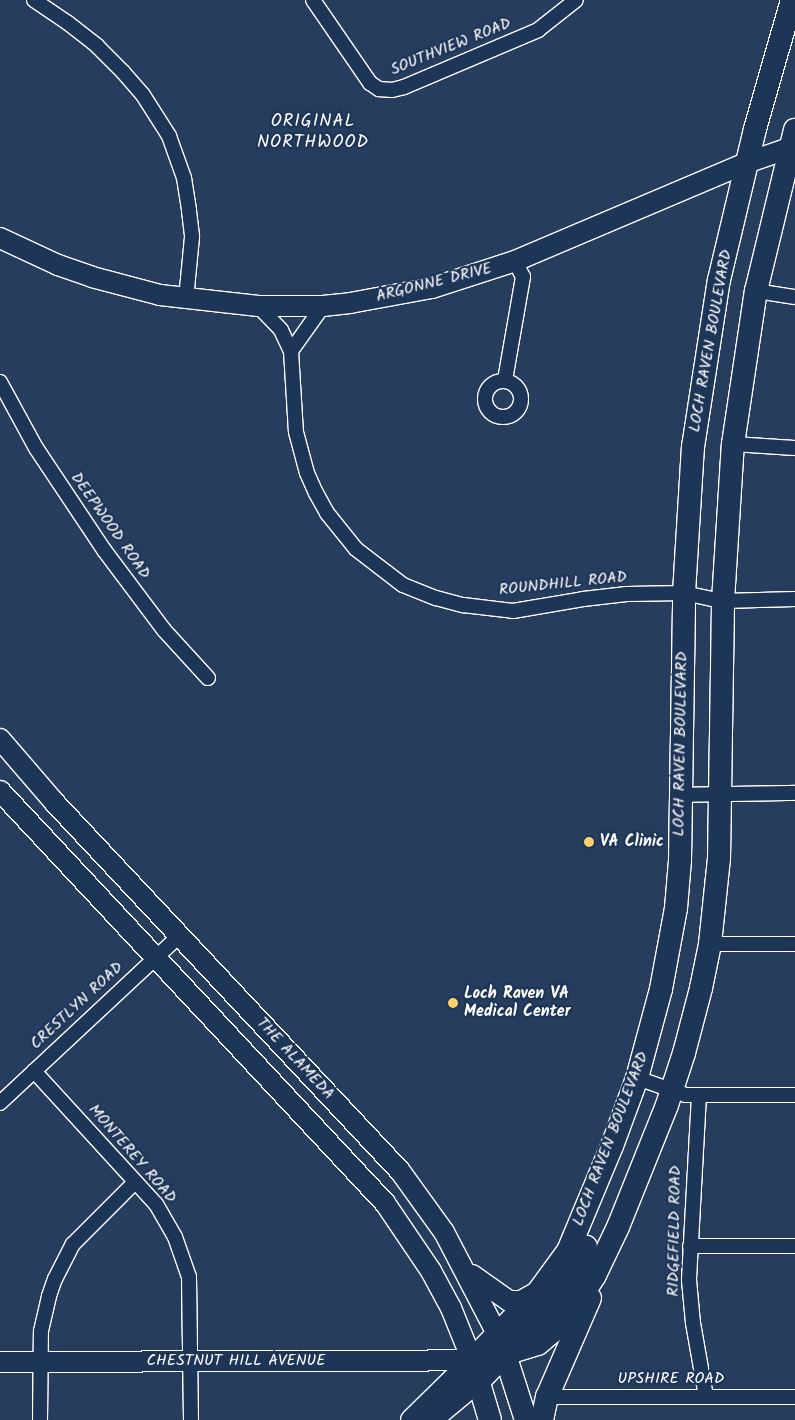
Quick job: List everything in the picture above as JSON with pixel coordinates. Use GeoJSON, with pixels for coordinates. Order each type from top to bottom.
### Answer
{"type":"FeatureCollection","features":[{"type":"Feature","properties":{"kind":"main road","name":"LOCH RAVEN BOULEVARD"},"geometry":{"type":"LineString","coordinates":[[432,1420],[479,1381],[501,1344],[546,1284],[572,1243],[612,1146],[637,1078],[661,989],[675,916],[680,860],[684,593],[693,447],[719,280],[746,163],[792,0]]}},
{"type":"Feature","properties":{"kind":"main road","name":"ARGONNE DRIVE"},"geometry":{"type":"LineString","coordinates":[[2,244],[92,276],[160,295],[258,306],[323,306],[404,294],[458,280],[515,261],[746,163],[793,141]]}},
{"type":"Feature","properties":{"kind":"main road","name":"LOCH RAVEN BOULEVARD"},"geometry":{"type":"LineString","coordinates":[[411,1420],[472,1360],[501,1344],[538,1344],[552,1332],[579,1300],[606,1255],[672,1090],[684,1053],[710,944],[719,859],[722,601],[733,444],[756,291],[793,141]]}},
{"type":"Feature","properties":{"kind":"main road","name":"THE ALAMEDA"},"geometry":{"type":"LineString","coordinates":[[0,739],[178,936],[400,1171],[436,1219],[466,1270],[501,1344],[526,1420]]}},
{"type":"Feature","properties":{"kind":"main road","name":"THE ALAMEDA"},"geometry":{"type":"LineString","coordinates":[[0,791],[384,1203],[431,1271],[451,1308],[472,1360],[490,1420]]}},
{"type":"Feature","properties":{"kind":"main road"},"geometry":{"type":"LineString","coordinates":[[496,1420],[494,1382],[501,1344],[516,1338],[552,1302],[581,1259],[612,1180],[612,1146]]}},
{"type":"Feature","properties":{"kind":"main road"},"geometry":{"type":"LineString","coordinates":[[542,1420],[548,1397],[606,1255]]}},
{"type":"Feature","properties":{"kind":"main road"},"geometry":{"type":"LineString","coordinates":[[466,1270],[491,1291],[509,1301],[527,1298],[546,1284]]}},
{"type":"Feature","properties":{"kind":"main road","name":"CHESTNUT HILL AVENUE"},"geometry":{"type":"LineString","coordinates":[[0,1362],[472,1360]]}},
{"type":"Feature","properties":{"kind":"street"},"geometry":{"type":"LineString","coordinates":[[34,0],[68,22],[110,59],[143,95],[165,129],[184,178],[189,211],[192,237],[186,298]]}},
{"type":"Feature","properties":{"kind":"street","name":"SOUTHVIEW ROAD"},"geometry":{"type":"LineString","coordinates":[[313,0],[370,83],[379,90],[392,90],[404,87],[538,30],[576,0]]}},
{"type":"Feature","properties":{"kind":"street"},"geometry":{"type":"LineString","coordinates":[[505,380],[523,277],[515,261]]}},
{"type":"Feature","properties":{"kind":"street"},"geometry":{"type":"LineString","coordinates":[[756,291],[795,298]]}},
{"type":"Feature","properties":{"kind":"street","name":"ROUNDHILL ROAD"},"geometry":{"type":"LineString","coordinates":[[258,306],[281,330],[291,350],[296,432],[307,473],[316,493],[327,513],[356,549],[404,585],[436,598],[463,605],[513,610],[583,598],[627,594],[684,593],[722,601],[795,600]]}},
{"type":"Feature","properties":{"kind":"street"},"geometry":{"type":"LineString","coordinates":[[291,350],[323,306]]}},
{"type":"Feature","properties":{"kind":"street","name":"DEEPWOOD ROAD"},"geometry":{"type":"LineString","coordinates":[[0,382],[36,448],[104,550],[164,630],[208,678]]}},
{"type":"Feature","properties":{"kind":"street"},"geometry":{"type":"LineString","coordinates":[[733,444],[795,448]]}},
{"type":"Feature","properties":{"kind":"street"},"geometry":{"type":"LineString","coordinates":[[680,794],[795,793]]}},
{"type":"Feature","properties":{"kind":"street","name":"CRESTLYN ROAD"},"geometry":{"type":"LineString","coordinates":[[0,1103],[178,936]]}},
{"type":"Feature","properties":{"kind":"street"},"geometry":{"type":"LineString","coordinates":[[710,944],[795,944]]}},
{"type":"Feature","properties":{"kind":"street","name":"MONTEREY ROAD"},"geometry":{"type":"LineString","coordinates":[[34,1071],[135,1182],[165,1219],[186,1264],[189,1277],[191,1420]]}},
{"type":"Feature","properties":{"kind":"street"},"geometry":{"type":"LineString","coordinates":[[637,1078],[686,1095],[795,1095]]}},
{"type":"Feature","properties":{"kind":"street","name":"RIDGEFIELD ROAD"},"geometry":{"type":"LineString","coordinates":[[699,1095],[690,1246],[691,1305],[706,1397]]}},
{"type":"Feature","properties":{"kind":"street"},"geometry":{"type":"LineString","coordinates":[[40,1420],[39,1362],[45,1311],[64,1261],[73,1244],[135,1182]]}},
{"type":"Feature","properties":{"kind":"street"},"geometry":{"type":"LineString","coordinates":[[690,1246],[795,1246]]}},
{"type":"Feature","properties":{"kind":"street","name":"UPSHIRE ROAD"},"geometry":{"type":"LineString","coordinates":[[548,1397],[795,1397]]}},
{"type":"Feature","properties":{"kind":"place","name":"VA Clinic"},"geometry":{"type":"Point","coordinates":[589,842]}},
{"type":"Feature","properties":{"kind":"place","name":"Loch Raven VA Medical Center"},"geometry":{"type":"Point","coordinates":[453,1003]}},
{"type":"Feature","properties":{"kind":"district","name":"ORIGINAL NORTHWOOD"},"geometry":{"type":"Point","coordinates":[313,133]}}]}
